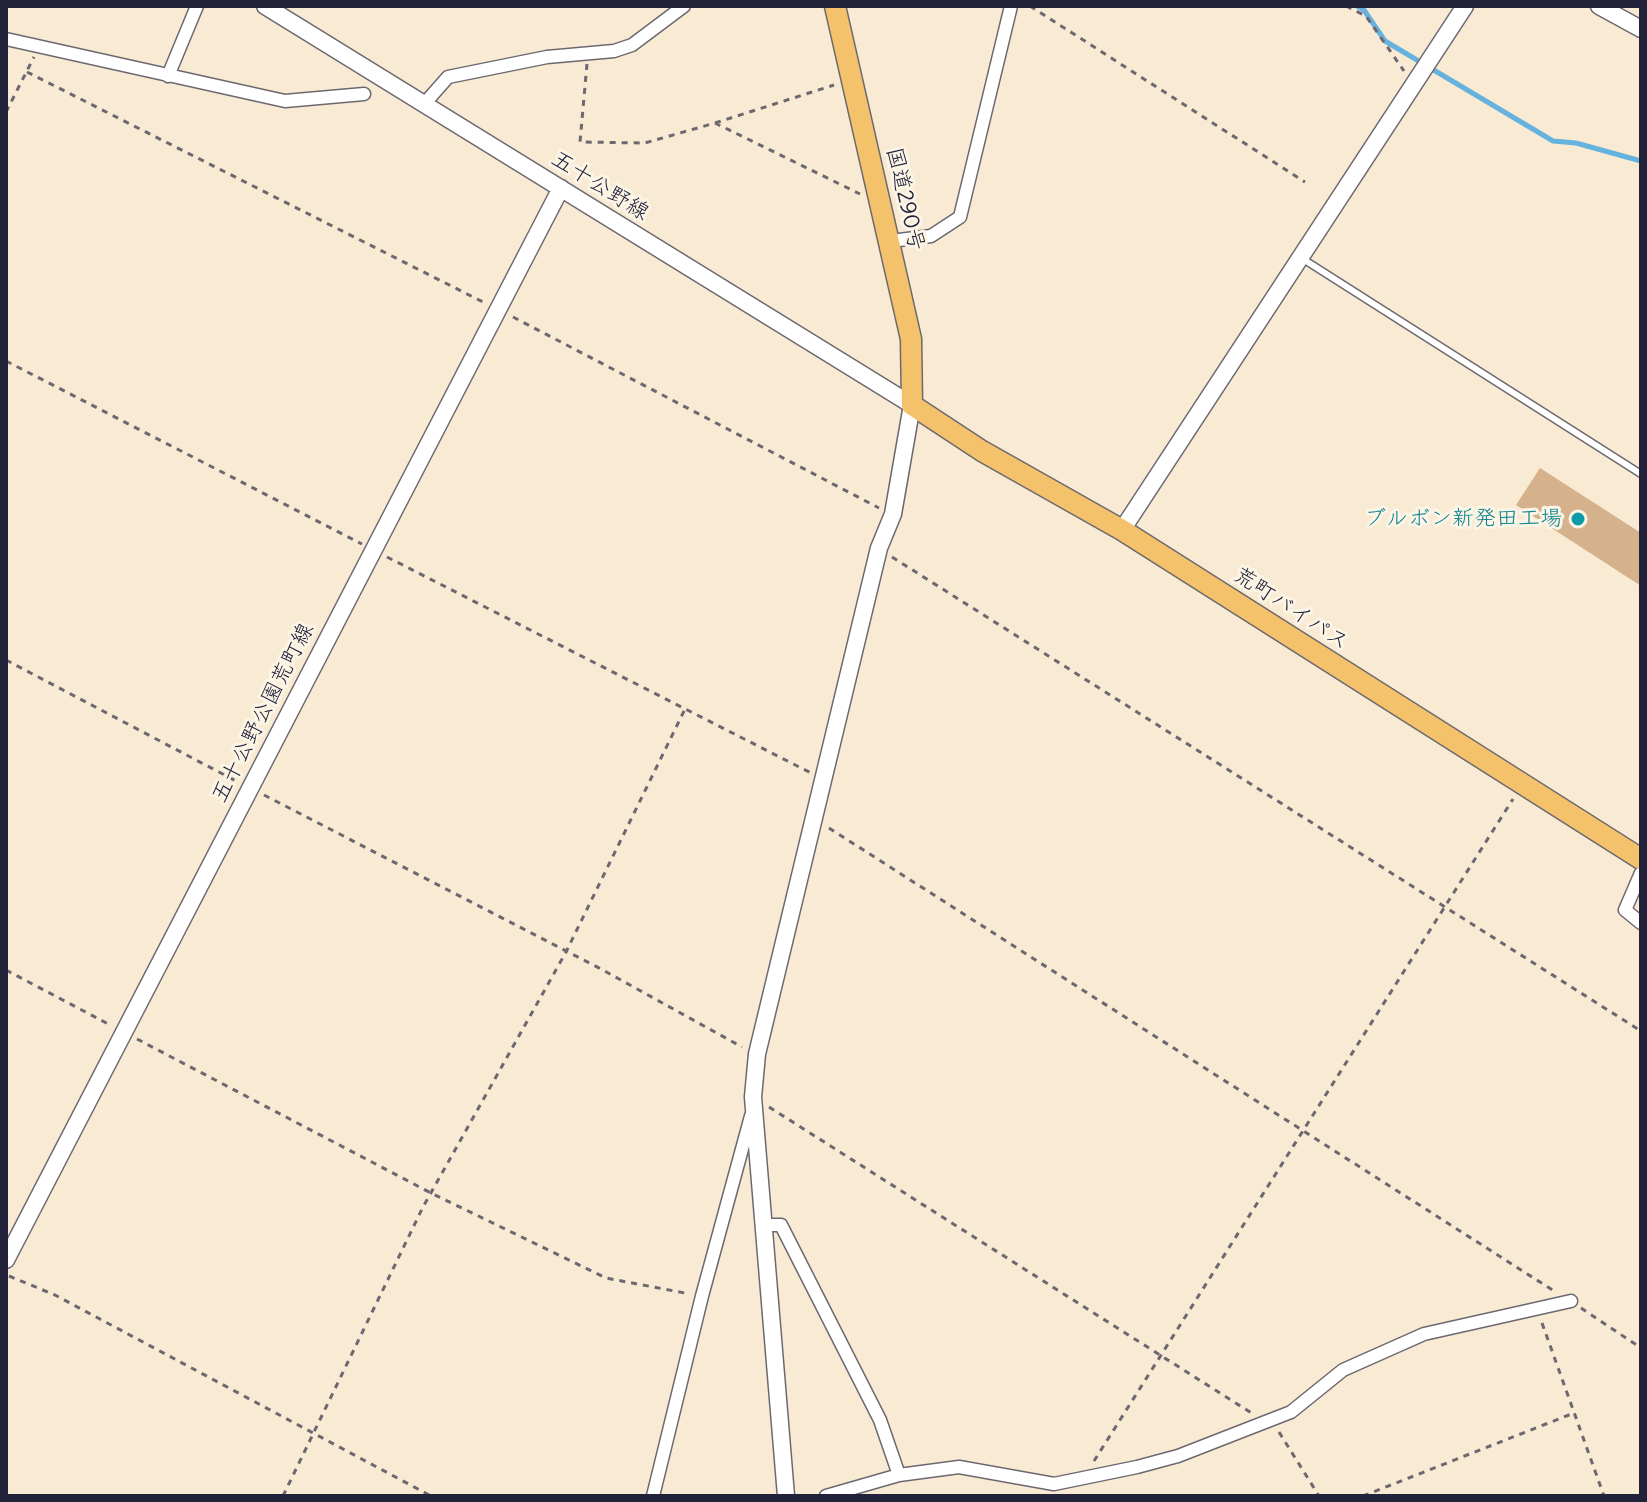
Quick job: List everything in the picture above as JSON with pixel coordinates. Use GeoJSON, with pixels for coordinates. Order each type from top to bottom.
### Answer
{"type":"FeatureCollection","features":[{"type":"Feature","properties":{"kind":"highway","name":"国道290号"},"geometry":{"type":"LineString","coordinates":[[835,6],[911,339],[912,405]]}},
{"type":"Feature","properties":{"kind":"highway","name":"荒町バイパス"},"geometry":{"type":"LineString","coordinates":[[912,405],[982,451],[1122,530],[1641,859]]}},
{"type":"Feature","properties":{"kind":"street"},"geometry":{"type":"LineString","coordinates":[[168,76],[197,6]]}},
{"type":"Feature","properties":{"kind":"street","name":"五十公野線"},"geometry":{"type":"LineString","coordinates":[[265,6],[912,405]]}},
{"type":"Feature","properties":{"kind":"street"},"geometry":{"type":"LineString","coordinates":[[425,103],[448,77],[547,57],[588,54],[632,45],[679,13],[684,6]]}},
{"type":"Feature","properties":{"kind":"street"},"geometry":{"type":"LineString","coordinates":[[891,241],[931,236],[960,217],[1011,6]]}},
{"type":"Feature","properties":{"kind":"street"},"geometry":{"type":"LineString","coordinates":[[1122,530],[1465,6]]}},
{"type":"Feature","properties":{"kind":"street"},"geometry":{"type":"LineString","coordinates":[[1599,6],[1641,29]]}},
{"type":"Feature","properties":{"kind":"street"},"geometry":{"type":"LineString","coordinates":[[6,39],[285,101],[364,94]]}},
{"type":"Feature","properties":{"kind":"street","name":"五十公野公園荒町線"},"geometry":{"type":"LineString","coordinates":[[6,1260],[561,188]]}},
{"type":"Feature","properties":{"kind":"street"},"geometry":{"type":"LineString","coordinates":[[786,1496],[753,1102],[757,1054],[879,548],[893,514],[912,405]]}},
{"type":"Feature","properties":{"kind":"street"},"geometry":{"type":"LineString","coordinates":[[1641,873],[1625,910],[1641,923]]}},
{"type":"Feature","properties":{"kind":"street"},"geometry":{"type":"LineString","coordinates":[[653,1496],[753,1102]]}},
{"type":"Feature","properties":{"kind":"street"},"geometry":{"type":"LineString","coordinates":[[763,1225],[781,1225],[880,1420],[899,1475]]}},
{"type":"Feature","properties":{"kind":"street"},"geometry":{"type":"LineString","coordinates":[[826,1496],[899,1475],[959,1467],[1054,1484],[1178,1456],[1291,1412],[1343,1370],[1424,1334],[1571,1301]]}},
{"type":"Feature","properties":{"kind":"lane"},"geometry":{"type":"LineString","coordinates":[[1301,257],[1641,474]]}},
{"type":"Feature","properties":{"kind":"path"},"geometry":{"type":"LineString","coordinates":[[1030,6],[1305,182]]}},
{"type":"Feature","properties":{"kind":"path"},"geometry":{"type":"LineString","coordinates":[[1346,6],[1366,16],[1399,68],[1418,78]]}},
{"type":"Feature","properties":{"kind":"path"},"geometry":{"type":"LineString","coordinates":[[6,112],[40,47]]}},
{"type":"Feature","properties":{"kind":"path"},"geometry":{"type":"LineString","coordinates":[[588,54],[580,142],[645,143],[853,79]]}},
{"type":"Feature","properties":{"kind":"path"},"geometry":{"type":"LineString","coordinates":[[27,72],[498,310],[843,492],[893,514]]}},
{"type":"Feature","properties":{"kind":"path"},"geometry":{"type":"LineString","coordinates":[[715,123],[881,205]]}},
{"type":"Feature","properties":{"kind":"path"},"geometry":{"type":"LineString","coordinates":[[6,361],[824,780]]}},
{"type":"Feature","properties":{"kind":"path"},"geometry":{"type":"LineString","coordinates":[[879,548],[1641,1031]]}},
{"type":"Feature","properties":{"kind":"path"},"geometry":{"type":"LineString","coordinates":[[6,660],[757,1054]]}},
{"type":"Feature","properties":{"kind":"path"},"geometry":{"type":"LineString","coordinates":[[283,1496],[431,1193],[566,952],[686,707]]}},
{"type":"Feature","properties":{"kind":"path"},"geometry":{"type":"LineString","coordinates":[[1082,1480],[1522,785]]}},
{"type":"Feature","properties":{"kind":"path"},"geometry":{"type":"LineString","coordinates":[[814,819],[1641,1348]]}},
{"type":"Feature","properties":{"kind":"path"},"geometry":{"type":"LineString","coordinates":[[6,970],[431,1193],[606,1278],[702,1296]]}},
{"type":"Feature","properties":{"kind":"path"},"geometry":{"type":"LineString","coordinates":[[753,1102],[1162,1354],[1278,1430],[1319,1496]]}},
{"type":"Feature","properties":{"kind":"path"},"geometry":{"type":"LineString","coordinates":[[6,1274],[55,1295],[431,1496]]}},
{"type":"Feature","properties":{"kind":"path"},"geometry":{"type":"LineString","coordinates":[[1537,1310],[1604,1496]]}},
{"type":"Feature","properties":{"kind":"path"},"geometry":{"type":"LineString","coordinates":[[1363,1496],[1574,1413]]}},
{"type":"Feature","properties":{"kind":"building","name":"ブルボン新発田工場"},"geometry":{"type":"Polygon","coordinates":[[[1540,468],[1641,533],[1641,586],[1516,505],[1540,468]]]}},
{"type":"Feature","properties":{"kind":"waterway"},"geometry":{"type":"LineString","coordinates":[[1357,6],[1364,10],[1385,41],[1553,141],[1576,143],[1641,161]]}},
{"type":"Feature","properties":{"kind":"place","name":"ブルボン新発田工場"},"geometry":{"type":"Point","coordinates":[1578,519]}}]}
